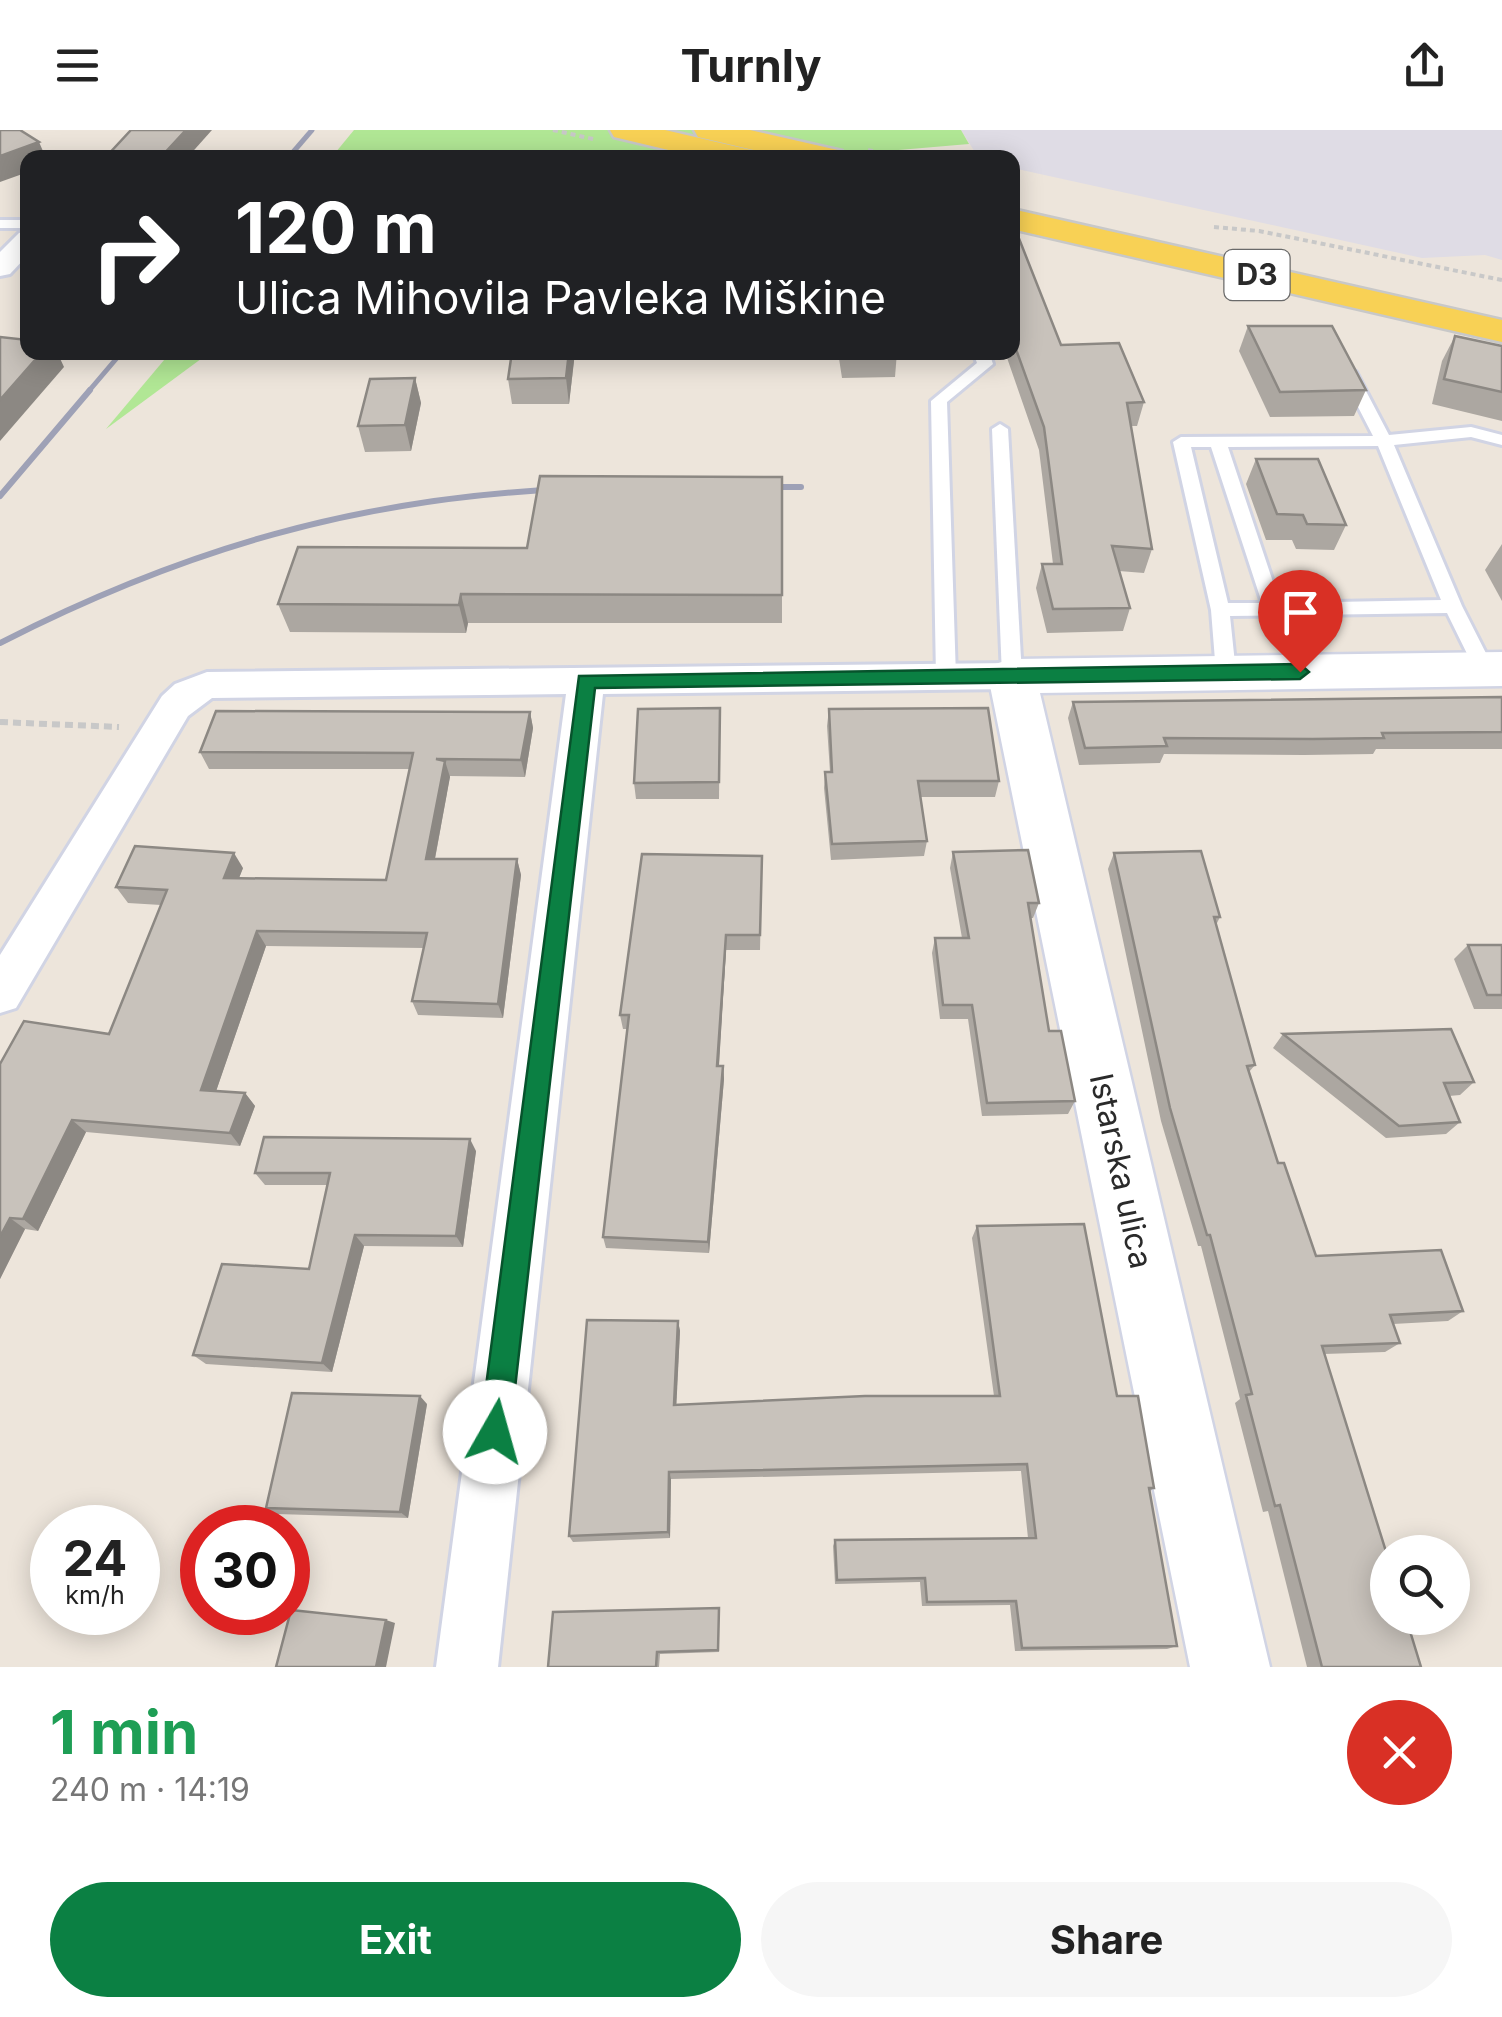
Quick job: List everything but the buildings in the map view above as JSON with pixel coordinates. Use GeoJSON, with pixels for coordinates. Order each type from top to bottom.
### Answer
{"type":"FeatureCollection","features":[{"type":"Feature","properties":{"kind":"main road"},"geometry":{"type":"LineString","coordinates":[[625,130],[710,150]]}},
{"type":"Feature","properties":{"kind":"main road"},"geometry":{"type":"LineString","coordinates":[[709,130],[796,150]]}},
{"type":"Feature","properties":{"kind":"main road","name":"D3"},"geometry":{"type":"LineString","coordinates":[[1020,200],[1502,309]]}},
{"type":"Feature","properties":{"kind":"main road","name":"D3"},"geometry":{"type":"LineString","coordinates":[[1020,221],[1502,332]]}},
{"type":"Feature","properties":{"kind":"street"},"geometry":{"type":"LineString","coordinates":[[0,268],[20,247]]}},
{"type":"Feature","properties":{"kind":"street"},"geometry":{"type":"LineString","coordinates":[[0,994],[160,729],[188,694],[207,685],[1493,669]]}},
{"type":"Feature","properties":{"kind":"street","name":"Istarska ulica"},"geometry":{"type":"LineString","coordinates":[[1012,676],[1230,1667]]}},
{"type":"Feature","properties":{"kind":"street"},"geometry":{"type":"LineString","coordinates":[[467,1667],[586,681]]}},
{"type":"Feature","properties":{"kind":"lane"},"geometry":{"type":"LineString","coordinates":[[1340,356],[1384,441],[1453,606],[1493,669]]}},
{"type":"Feature","properties":{"kind":"lane"},"geometry":{"type":"LineString","coordinates":[[946,677],[939,401],[985,364],[984,360]]}},
{"type":"Feature","properties":{"kind":"lane"},"geometry":{"type":"LineString","coordinates":[[1000,429],[1012,676]]}},
{"type":"Feature","properties":{"kind":"lane"},"geometry":{"type":"LineString","coordinates":[[1226,672],[1220,610],[1181,442],[1384,441],[1471,432],[1502,440]]}},
{"type":"Feature","properties":{"kind":"lane"},"geometry":{"type":"LineString","coordinates":[[1218,443],[1272,609]]}},
{"type":"Feature","properties":{"kind":"lane"},"geometry":{"type":"LineString","coordinates":[[1220,610],[1453,606]]}},
{"type":"Feature","properties":{"kind":"path"},"geometry":{"type":"LineString","coordinates":[[1199,224],[1258,230],[1502,280]]}},
{"type":"Feature","properties":{"kind":"path"},"geometry":{"type":"LineString","coordinates":[[0,722],[160,729]]}},
{"type":"Feature","properties":{"kind":"shaded area"},"geometry":{"type":"Polygon","coordinates":[[[961,130],[1502,130],[1502,260],[1485,255],[1422,258],[1020,170],[1020,150],[974,150],[961,130]]]}},
{"type":"Feature","properties":{"kind":"green space"},"geometry":{"type":"Polygon","coordinates":[[[354,130],[961,130],[969,144],[899,150],[338,150],[354,130]]]}},
{"type":"Feature","properties":{"kind":"green space"},"geometry":{"type":"Polygon","coordinates":[[[164,360],[200,360],[106,429],[164,360]]]}},
{"type":"Feature","properties":{"kind":"railway"},"geometry":{"type":"LineString","coordinates":[[295,150],[312,130]]}},
{"type":"Feature","properties":{"kind":"railway"},"geometry":{"type":"LineString","coordinates":[[88,392],[115,360]]}},
{"type":"Feature","properties":{"kind":"railway"},"geometry":{"type":"LineString","coordinates":[[0,496],[90,390]]}},
{"type":"Feature","properties":{"kind":"railway"},"geometry":{"type":"LineString","coordinates":[[756,487],[801,487]]}},
{"type":"Feature","properties":{"kind":"railway"},"geometry":{"type":"LineString","coordinates":[[0,643],[137,581],[274,534],[416,504],[566,489]]}},
{"type":"Feature","properties":{"kind":"route"},"geometry":{"type":"LineString","coordinates":[[495,1432],[586,681],[1300,672]]}}]}
